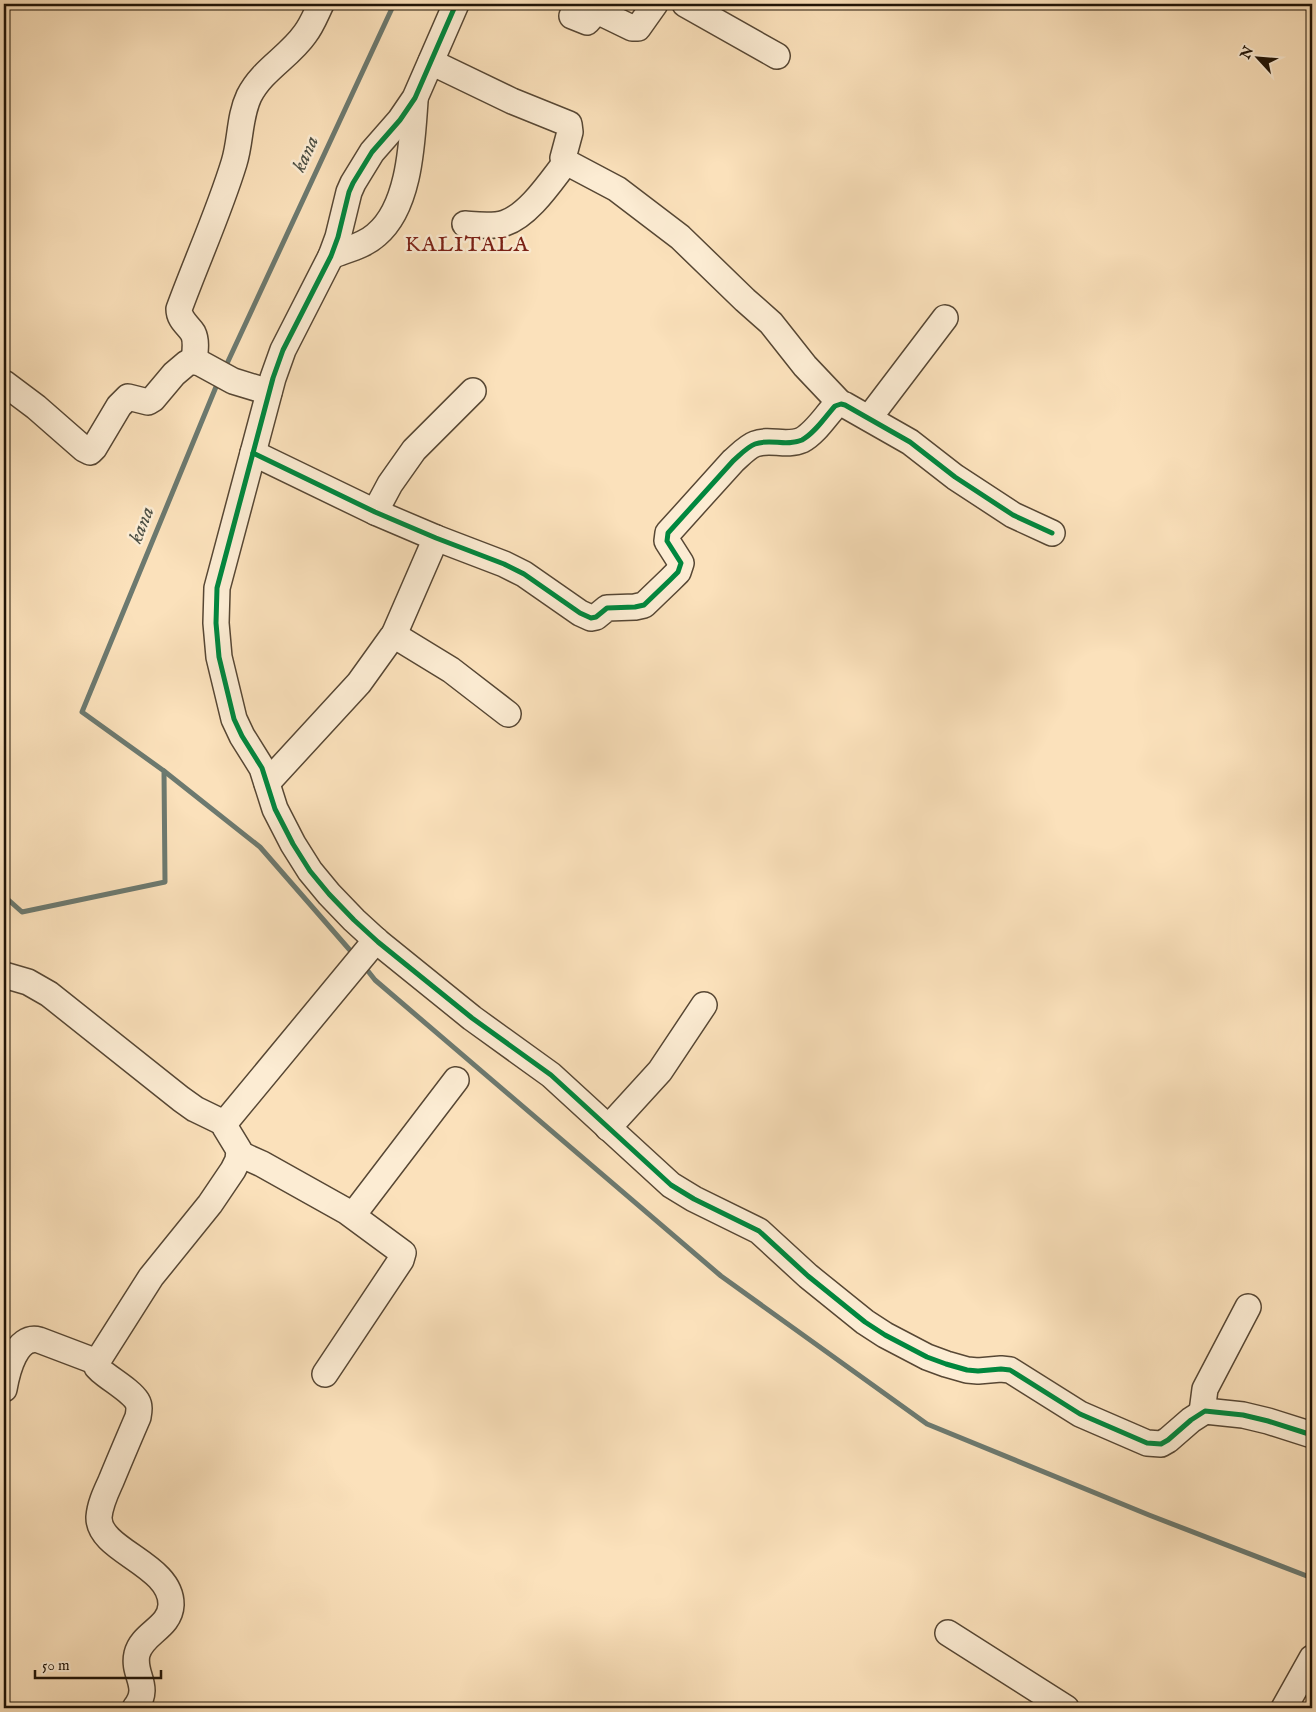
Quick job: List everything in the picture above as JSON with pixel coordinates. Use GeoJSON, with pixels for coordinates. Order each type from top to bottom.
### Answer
{"type":"FeatureCollection","features":[{"type":"Feature","properties":{"kind":"street"},"geometry":{"type":"LineString","coordinates":[[197,362],[195,339],[180,317],[179,309],[230,175],[238,150],[242,115],[245,106],[255,86],[264,74],[304,35],[321,4]]}},
{"type":"Feature","properties":{"kind":"street"},"geometry":{"type":"LineString","coordinates":[[456,4],[415,98],[400,120],[372,152],[353,182],[331,256],[283,350],[269,392],[218,588],[216,623],[219,657],[234,719],[262,768],[279,819],[293,844],[310,871],[329,894],[376,940],[472,1018],[551,1075],[660,1176],[682,1193],[759,1232],[808,1276],[865,1322],[885,1335],[927,1356],[967,1370],[989,1371],[1001,1368],[1010,1370],[1080,1414],[1147,1443],[1161,1444],[1202,1412],[1211,1411],[1243,1415],[1312,1435]]}},
{"type":"Feature","properties":{"kind":"street"},"geometry":{"type":"LineString","coordinates":[[572,16],[587,22],[599,12],[632,28],[638,28],[655,4]]}},
{"type":"Feature","properties":{"kind":"street"},"geometry":{"type":"LineString","coordinates":[[685,4],[778,56]]}},
{"type":"Feature","properties":{"kind":"street"},"geometry":{"type":"LineString","coordinates":[[431,62],[512,101],[568,122],[571,128],[563,158],[566,162],[617,189],[680,237],[744,300],[771,323],[804,366],[841,404],[910,442],[955,477],[1013,515],[1052,533]]}},
{"type":"Feature","properties":{"kind":"street"},"geometry":{"type":"LineString","coordinates":[[331,256],[366,242],[375,236],[394,215],[402,194],[409,157],[415,98]]}},
{"type":"Feature","properties":{"kind":"street"},"geometry":{"type":"LineString","coordinates":[[465,224],[498,224],[511,220],[521,214],[566,162]]}},
{"type":"Feature","properties":{"kind":"street"},"geometry":{"type":"LineString","coordinates":[[869,418],[945,318]]}},
{"type":"Feature","properties":{"kind":"street"},"geometry":{"type":"LineString","coordinates":[[4,383],[90,452],[123,400],[128,397],[148,402],[187,363],[197,362],[224,376],[269,392]]}},
{"type":"Feature","properties":{"kind":"street"},"geometry":{"type":"LineString","coordinates":[[375,512],[384,494],[414,450],[473,391]]}},
{"type":"Feature","properties":{"kind":"street"},"geometry":{"type":"LineString","coordinates":[[253,453],[375,512],[518,570],[590,618],[596,617],[607,608],[640,606],[650,600],[670,580],[680,568],[680,563],[667,541],[668,533],[733,461],[754,444],[764,442],[788,443],[801,440],[835,406],[841,404]]}},
{"type":"Feature","properties":{"kind":"street"},"geometry":{"type":"LineString","coordinates":[[267,783],[359,683],[393,637],[436,538]]}},
{"type":"Feature","properties":{"kind":"street"},"geometry":{"type":"LineString","coordinates":[[393,637],[397,637],[451,670],[508,714]]}},
{"type":"Feature","properties":{"kind":"street"},"geometry":{"type":"LineString","coordinates":[[135,1708],[143,1694],[136,1662],[138,1649],[165,1621],[169,1615],[171,1602],[168,1591],[156,1575],[107,1537],[99,1524],[103,1500],[138,1417],[139,1405],[134,1397],[97,1367],[97,1362],[151,1277],[210,1204],[234,1170],[240,1154],[237,1145],[226,1129],[226,1124],[376,940]]}},
{"type":"Feature","properties":{"kind":"street"},"geometry":{"type":"LineString","coordinates":[[4,975],[28,982],[49,994],[181,1099],[195,1109],[226,1124]]}},
{"type":"Feature","properties":{"kind":"street"},"geometry":{"type":"LineString","coordinates":[[608,1128],[660,1071],[704,1004]]}},
{"type":"Feature","properties":{"kind":"street"},"geometry":{"type":"LineString","coordinates":[[352,1215],[456,1080]]}},
{"type":"Feature","properties":{"kind":"street"},"geometry":{"type":"LineString","coordinates":[[240,1154],[262,1164],[352,1215],[403,1254],[325,1374]]}},
{"type":"Feature","properties":{"kind":"street"},"geometry":{"type":"LineString","coordinates":[[1202,1412],[1205,1389],[1248,1307]]}},
{"type":"Feature","properties":{"kind":"street"},"geometry":{"type":"LineString","coordinates":[[4,1389],[12,1360],[26,1340],[39,1340],[97,1362]]}},
{"type":"Feature","properties":{"kind":"street"},"geometry":{"type":"LineString","coordinates":[[948,1633],[1066,1708]]}},
{"type":"Feature","properties":{"kind":"street"},"geometry":{"type":"LineString","coordinates":[[1284,1708],[1312,1658]]}},
{"type":"Feature","properties":{"kind":"waterway","name":"kana"},"geometry":{"type":"LineString","coordinates":[[224,370],[394,4]]}},
{"type":"Feature","properties":{"kind":"waterway","name":"kana"},"geometry":{"type":"LineString","coordinates":[[4,896],[22,912],[165,882],[164,771],[82,712],[218,382]]}},
{"type":"Feature","properties":{"kind":"waterway"},"geometry":{"type":"LineString","coordinates":[[164,771],[260,847],[355,956]]}},
{"type":"Feature","properties":{"kind":"waterway"},"geometry":{"type":"LineString","coordinates":[[364,966],[375,980],[721,1276],[927,1424],[1149,1515],[1312,1578]]}},
{"type":"Feature","properties":{"kind":"cycle path"},"geometry":{"type":"LineString","coordinates":[[456,4],[415,98],[400,120],[372,152],[353,183],[331,256],[283,350],[273,378],[217,588],[216,623],[219,657],[234,719],[262,768],[275,809],[293,844],[310,871],[329,894],[378,942],[472,1018],[551,1075],[671,1185],[694,1199],[759,1231],[808,1276],[865,1322],[885,1335],[927,1357],[967,1370],[1010,1370],[1080,1414],[1147,1443],[1161,1444],[1205,1411],[1243,1415],[1312,1435]]}},
{"type":"Feature","properties":{"kind":"cycle path"},"geometry":{"type":"LineString","coordinates":[[253,453],[375,512],[504,564],[524,574],[580,613],[591,618],[596,617],[607,608],[644,605],[678,572],[681,563],[667,541],[668,533],[744,451],[752,445],[761,442],[790,443],[802,440],[816,429],[835,406],[841,404],[910,442],[955,477],[1013,515],[1052,533]]}},
{"type":"Feature","properties":{"kind":"district","name":"KALITALA"},"geometry":{"type":"Point","coordinates":[467,245]}}]}
